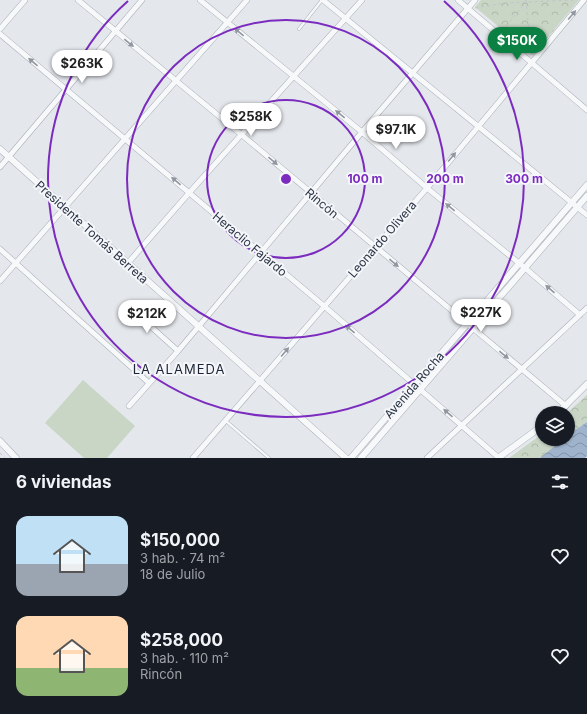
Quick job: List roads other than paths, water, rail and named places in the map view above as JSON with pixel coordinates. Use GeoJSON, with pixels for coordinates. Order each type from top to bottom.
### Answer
{"type":"FeatureCollection","features":[{"type":"Feature","properties":{"kind":"street"},"geometry":{"type":"LineString","coordinates":[[0,29],[25,0]]}},
{"type":"Feature","properties":{"kind":"street","name":"Rincón"},"geometry":{"type":"LineString","coordinates":[[78,0],[566,406]]}},
{"type":"Feature","properties":{"kind":"street"},"geometry":{"type":"LineString","coordinates":[[0,168],[142,0]]}},
{"type":"Feature","properties":{"kind":"street"},"geometry":{"type":"LineString","coordinates":[[200,0],[362,132],[580,315]]}},
{"type":"Feature","properties":{"kind":"street"},"geometry":{"type":"LineString","coordinates":[[0,281],[247,0]]}},
{"type":"Feature","properties":{"kind":"street"},"geometry":{"type":"LineString","coordinates":[[323,0],[587,215]]}},
{"type":"Feature","properties":{"kind":"street"},"geometry":{"type":"LineString","coordinates":[[128,263],[362,0]]}},
{"type":"Feature","properties":{"kind":"street"},"geometry":{"type":"LineString","coordinates":[[458,0],[587,110]]}},
{"type":"Feature","properties":{"kind":"street"},"geometry":{"type":"LineString","coordinates":[[129,406],[178,351],[310,193],[476,0]]}},
{"type":"Feature","properties":{"kind":"street","name":"Leonardo Olivera"},"geometry":{"type":"LineString","coordinates":[[193,458],[427,188],[532,62],[586,1]]}},
{"type":"Feature","properties":{"kind":"street","name":"Heraclio Fajardo"},"geometry":{"type":"LineString","coordinates":[[0,34],[324,306],[498,458]]}},
{"type":"Feature","properties":{"kind":"street","name":"Presidente Tomás Berreta"},"geometry":{"type":"LineString","coordinates":[[0,150],[346,458]]}},
{"type":"Feature","properties":{"kind":"street","name":"Avenida Rocha"},"geometry":{"type":"LineString","coordinates":[[350,458],[587,185]]}},
{"type":"Feature","properties":{"kind":"street","name":"Avenida Rocha"},"geometry":{"type":"LineString","coordinates":[[360,458],[587,196]]}},
{"type":"Feature","properties":{"kind":"street"},"geometry":{"type":"LineString","coordinates":[[0,249],[149,383]]}},
{"type":"Feature","properties":{"kind":"street"},"geometry":{"type":"LineString","coordinates":[[127,305],[178,351]]}},
{"type":"Feature","properties":{"kind":"street"},"geometry":{"type":"LineString","coordinates":[[427,458],[587,308]]}},
{"type":"Feature","properties":{"kind":"street"},"geometry":{"type":"LineString","coordinates":[[566,406],[587,384]]}},
{"type":"Feature","properties":{"kind":"street"},"geometry":{"type":"LineString","coordinates":[[498,458],[535,431]]}},
{"type":"Feature","properties":{"kind":"street"},"geometry":{"type":"LineString","coordinates":[[0,441],[16,458]]}},
{"type":"Feature","properties":{"kind":"lane"},"geometry":{"type":"LineString","coordinates":[[299,29],[323,0]]}},
{"type":"Feature","properties":{"kind":"lane"},"geometry":{"type":"LineString","coordinates":[[226,421],[269,458]]}},
{"type":"Feature","properties":{"kind":"water"},"geometry":{"type":"Polygon","coordinates":[[[587,422],[587,456],[585,458],[540,458],[555,446],[575,446],[575,430],[587,422]]]}},
{"type":"Feature","properties":{"kind":"district","name":"LA ALAMEDA"},"geometry":{"type":"Point","coordinates":[179,369]}}]}
